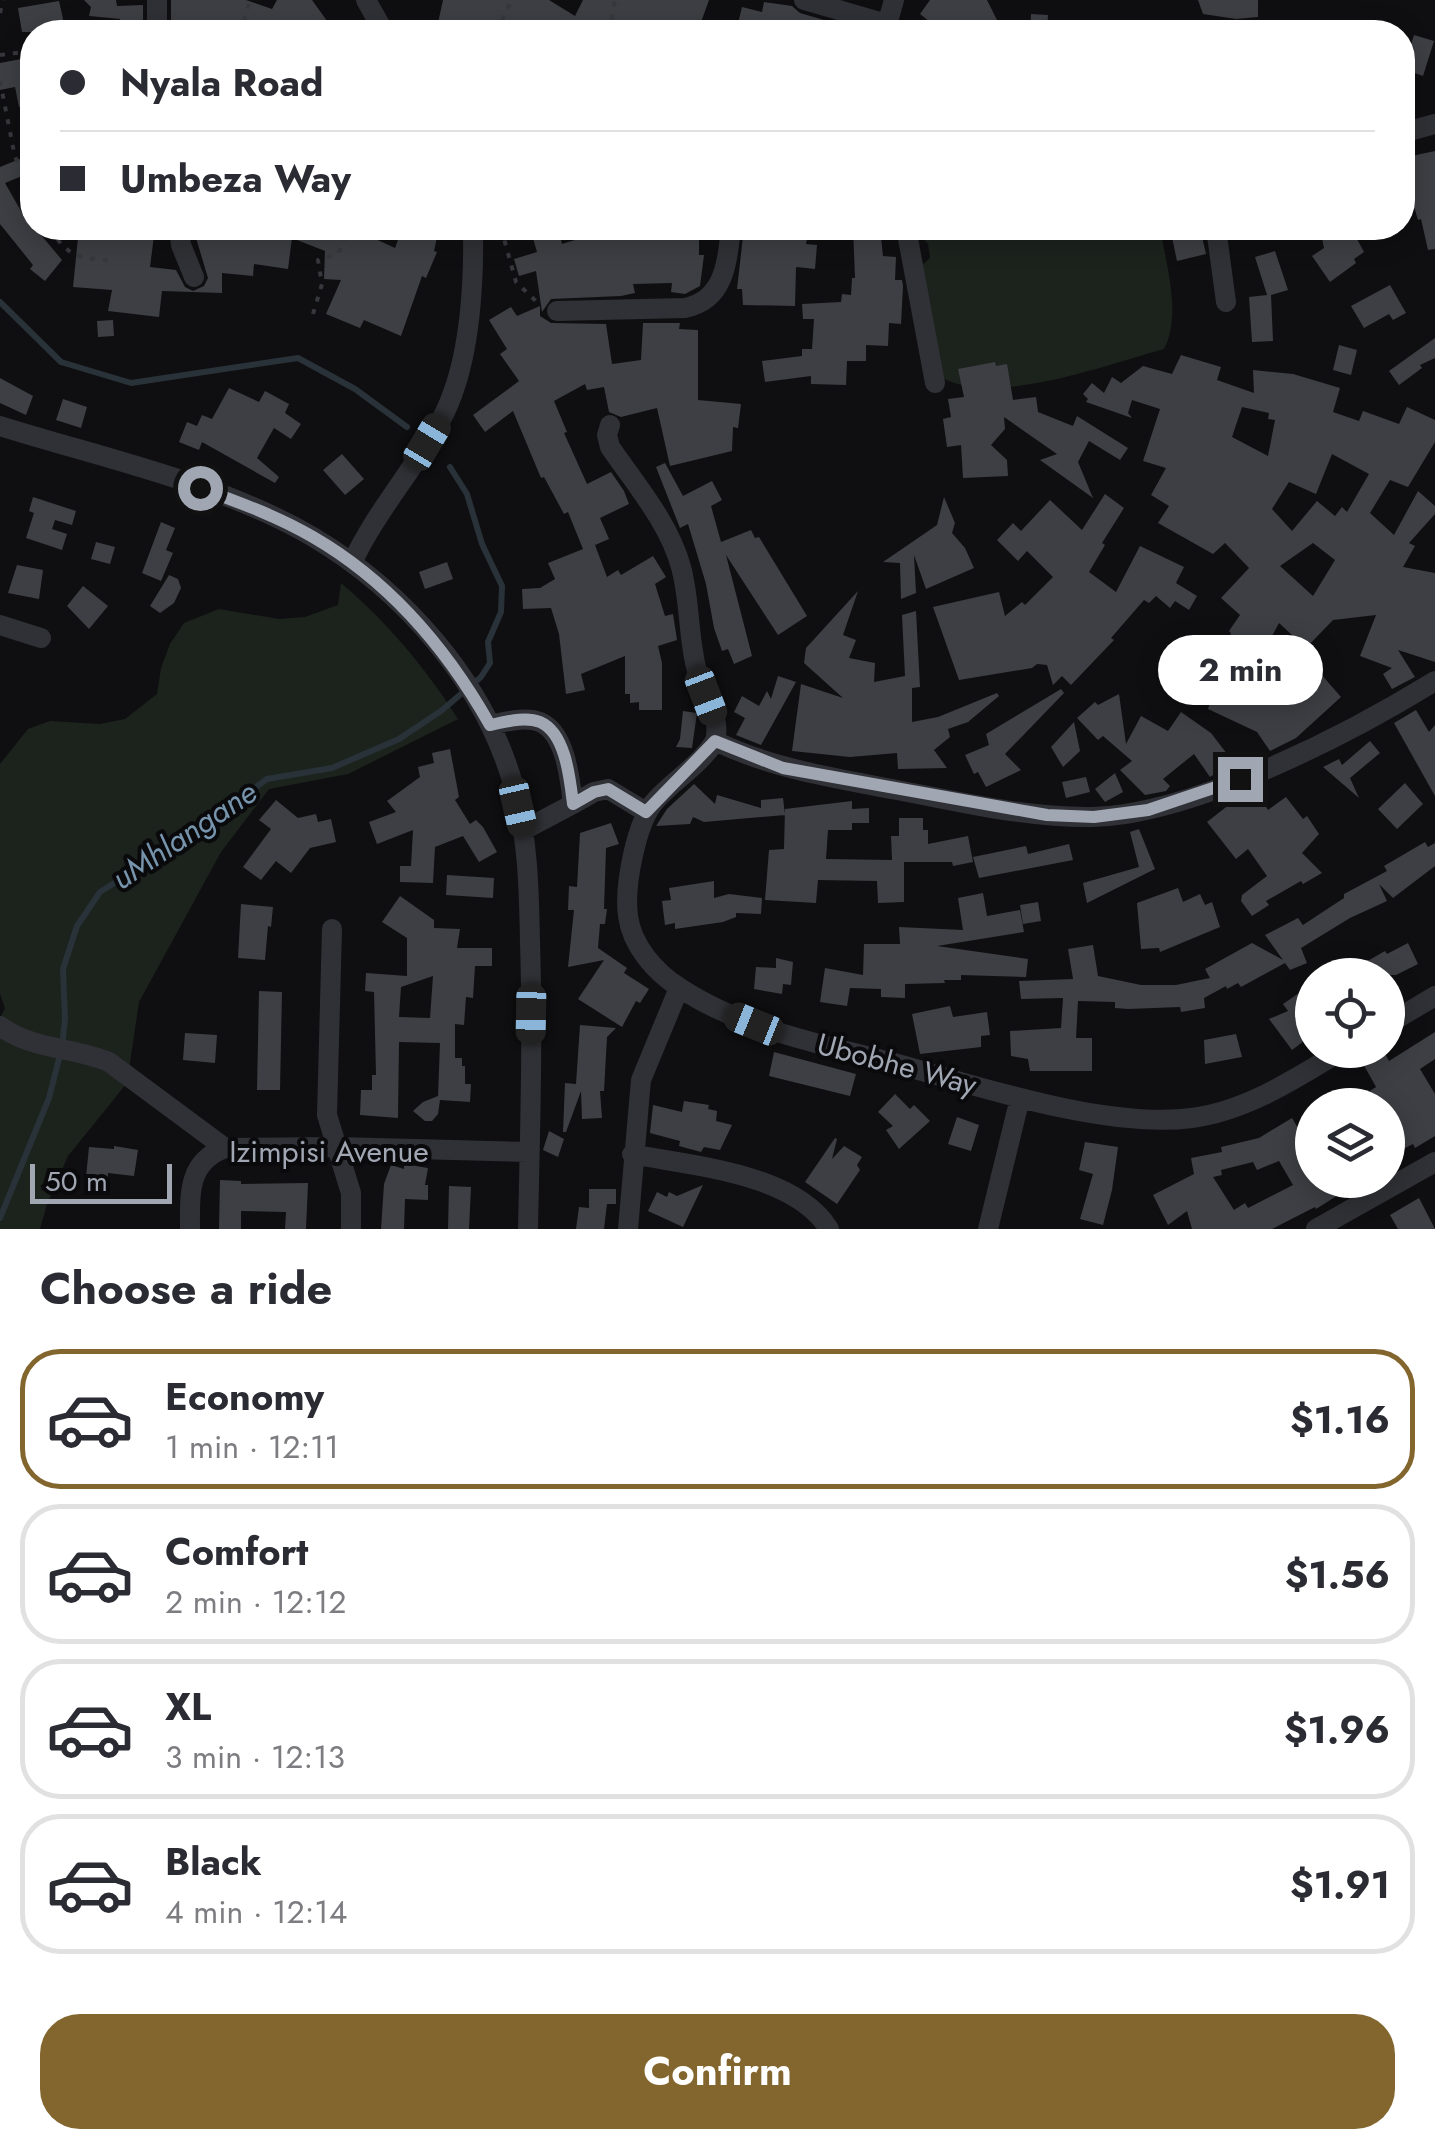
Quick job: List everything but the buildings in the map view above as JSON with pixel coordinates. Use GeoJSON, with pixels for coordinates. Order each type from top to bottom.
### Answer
{"type":"FeatureCollection","features":[{"type":"Feature","properties":{"kind":"street"},"geometry":{"type":"LineString","coordinates":[[804,0],[863,20]]}},
{"type":"Feature","properties":{"kind":"street"},"geometry":{"type":"LineString","coordinates":[[180,240],[194,276]]}},
{"type":"Feature","properties":{"kind":"street"},"geometry":{"type":"LineString","coordinates":[[352,563],[367,530],[444,414],[460,364],[472,298],[474,240]]}},
{"type":"Feature","properties":{"kind":"street"},"geometry":{"type":"LineString","coordinates":[[556,311],[685,308],[705,302],[722,278],[729,240]]}},
{"type":"Feature","properties":{"kind":"street"},"geometry":{"type":"LineString","coordinates":[[908,240],[935,383]]}},
{"type":"Feature","properties":{"kind":"street"},"geometry":{"type":"LineString","coordinates":[[1218,240],[1226,302]]}},
{"type":"Feature","properties":{"kind":"street"},"geometry":{"type":"LineString","coordinates":[[0,426],[216,494],[312,536],[352,563],[414,618],[461,675],[486,718],[513,785],[524,830],[532,979],[528,1229]]}},
{"type":"Feature","properties":{"kind":"street"},"geometry":{"type":"LineString","coordinates":[[524,830],[594,792],[608,789],[646,812],[715,741],[717,724],[696,666],[680,563],[670,537],[607,440],[610,426]]}},
{"type":"Feature","properties":{"kind":"street"},"geometry":{"type":"LineString","coordinates":[[0,624],[42,638]]}},
{"type":"Feature","properties":{"kind":"street"},"geometry":{"type":"LineString","coordinates":[[715,741],[783,768],[952,800],[1047,815],[1120,815],[1175,802],[1240,779],[1354,726],[1435,682]]}},
{"type":"Feature","properties":{"kind":"street"},"geometry":{"type":"LineString","coordinates":[[486,718],[532,720],[546,725],[566,766],[573,804]]}},
{"type":"Feature","properties":{"kind":"street","name":"Ubobhe Way"},"geometry":{"type":"LineString","coordinates":[[646,812],[628,896],[630,923],[646,956],[679,988],[754,1024],[1020,1098],[1126,1117],[1191,1118],[1251,1101],[1311,1068]]}},
{"type":"Feature","properties":{"kind":"street"},"geometry":{"type":"LineString","coordinates":[[332,929],[327,1115],[351,1193],[350,1229]]}},
{"type":"Feature","properties":{"kind":"street"},"geometry":{"type":"LineString","coordinates":[[628,1229],[641,1080],[679,988]]}},
{"type":"Feature","properties":{"kind":"street"},"geometry":{"type":"LineString","coordinates":[[1405,1014],[1435,996]]}},
{"type":"Feature","properties":{"kind":"street"},"geometry":{"type":"LineString","coordinates":[[0,1026],[31,1043],[93,1055],[120,1069],[225,1148]]}},
{"type":"Feature","properties":{"kind":"street"},"geometry":{"type":"LineString","coordinates":[[988,1229],[1020,1098]]}},
{"type":"Feature","properties":{"kind":"street","name":"Izimpisi Avenue"},"geometry":{"type":"LineString","coordinates":[[190,1229],[194,1173],[212,1153],[225,1148],[338,1146],[529,1152]]}},
{"type":"Feature","properties":{"kind":"street"},"geometry":{"type":"LineString","coordinates":[[632,1154],[767,1184],[807,1204],[829,1229]]}},
{"type":"Feature","properties":{"kind":"street"},"geometry":{"type":"LineString","coordinates":[[1316,1229],[1435,1162]]}},
{"type":"Feature","properties":{"kind":"path"},"geometry":{"type":"LineString","coordinates":[[0,13],[3,0]]}},
{"type":"Feature","properties":{"kind":"path"},"geometry":{"type":"LineString","coordinates":[[0,81],[20,167]]}},
{"type":"Feature","properties":{"kind":"path"},"geometry":{"type":"LineString","coordinates":[[59,240],[78,258],[112,261]]}},
{"type":"Feature","properties":{"kind":"path"},"geometry":{"type":"LineString","coordinates":[[312,314],[322,284],[318,260],[338,254],[343,240]]}},
{"type":"Feature","properties":{"kind":"path"},"geometry":{"type":"LineString","coordinates":[[504,240],[516,282],[532,301],[556,311]]}},
{"type":"Feature","properties":{"kind":"shaded area"},"geometry":{"type":"Polygon","coordinates":[[[924,240],[1162,240],[1172,305],[1164,349],[1083,373],[1020,386],[963,385],[941,377],[921,266],[930,258],[924,240]]]}},
{"type":"Feature","properties":{"kind":"shaded area"},"geometry":{"type":"Polygon","coordinates":[[[341,583],[405,646],[458,719],[348,774],[269,789],[221,852],[139,1002],[127,1083],[68,1156],[40,1229],[0,1229],[0,1018],[5,1008],[0,994],[0,764],[28,729],[50,721],[100,724],[125,719],[157,694],[170,644],[184,623],[219,609],[279,619],[305,617],[338,605],[341,583]]]}},
{"type":"Feature","properties":{"kind":"waterway","name":"uMhlangane"},"geometry":{"type":"LineString","coordinates":[[0,302],[61,362],[131,383],[298,358],[355,389],[407,427]]}},
{"type":"Feature","properties":{"kind":"waterway","name":"uMhlangane"},"geometry":{"type":"LineString","coordinates":[[0,1218],[49,1098],[62,1047],[63,969],[77,926],[100,892],[185,839],[267,779],[332,768],[399,739],[441,711],[481,677],[490,663],[488,642],[501,612],[502,586],[482,544],[467,494],[450,467]]}},
{"type":"Feature","properties":{"kind":"route"},"geometry":{"type":"LineString","coordinates":[[200,488],[288,524],[352,563],[414,618],[461,675],[490,725],[532,720],[546,725],[566,766],[573,804],[604,788],[646,812],[715,741],[783,768],[1047,815],[1094,817],[1148,810],[1240,779]]}}]}
